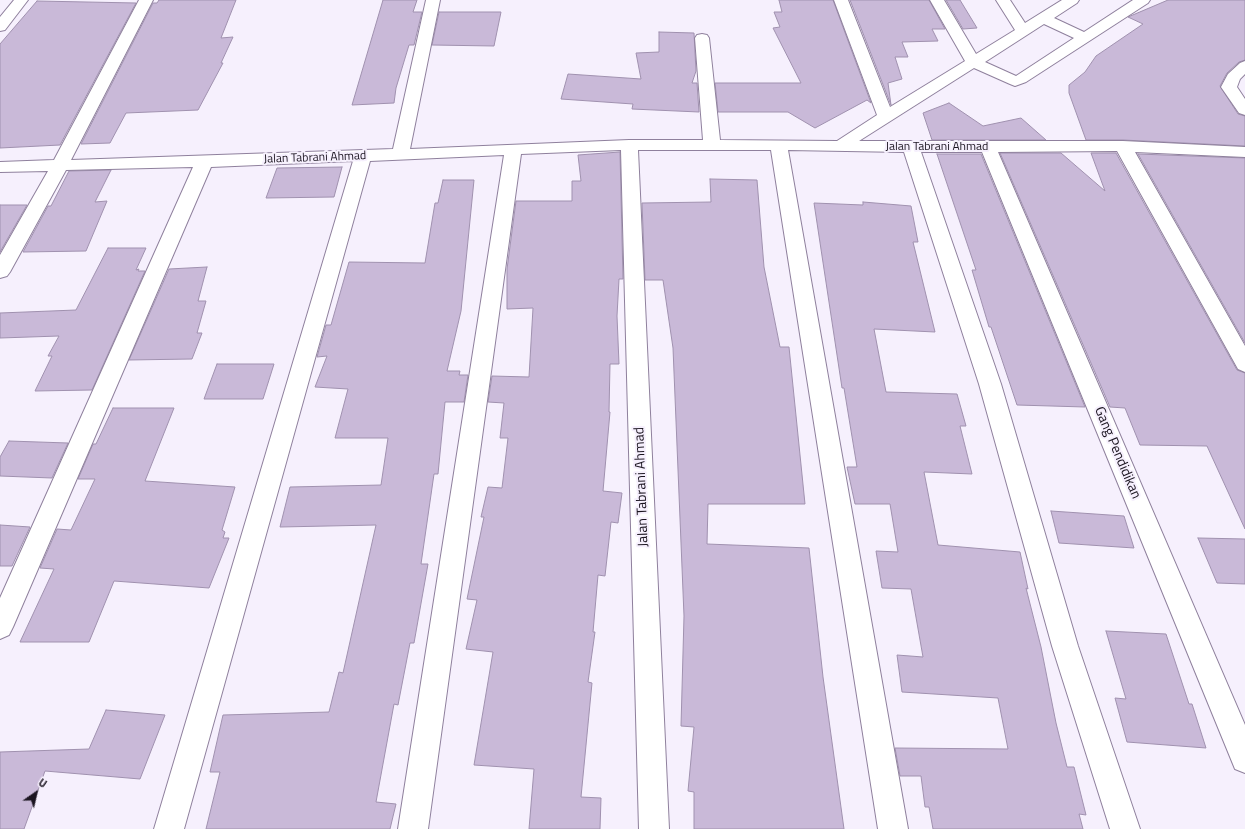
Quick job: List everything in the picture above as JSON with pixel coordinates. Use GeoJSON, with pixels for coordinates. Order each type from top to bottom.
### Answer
{"type":"FeatureCollection","features":[{"type":"Feature","properties":{"kind":"street"},"geometry":{"type":"LineString","coordinates":[[0,27],[21,0]]}},
{"type":"Feature","properties":{"kind":"street"},"geometry":{"type":"LineString","coordinates":[[0,272],[60,165],[146,0]]}},
{"type":"Feature","properties":{"kind":"street"},"geometry":{"type":"LineString","coordinates":[[400,154],[433,0]]}},
{"type":"Feature","properties":{"kind":"street"},"geometry":{"type":"LineString","coordinates":[[841,0],[886,117]]}},
{"type":"Feature","properties":{"kind":"street"},"geometry":{"type":"LineString","coordinates":[[937,0],[973,62],[1011,80],[1018,80],[1138,3]]}},
{"type":"Feature","properties":{"kind":"street"},"geometry":{"type":"LineString","coordinates":[[1003,0],[1023,31]]}},
{"type":"Feature","properties":{"kind":"street"},"geometry":{"type":"LineString","coordinates":[[840,146],[1072,0]]}},
{"type":"Feature","properties":{"kind":"street"},"geometry":{"type":"LineString","coordinates":[[1117,0],[1138,3]]}},
{"type":"Feature","properties":{"kind":"street"},"geometry":{"type":"LineString","coordinates":[[1043,18],[1085,38]]}},
{"type":"Feature","properties":{"kind":"street"},"geometry":{"type":"LineString","coordinates":[[702,38],[712,145]]}},
{"type":"Feature","properties":{"kind":"street"},"geometry":{"type":"LineString","coordinates":[[1245,66],[1233,77],[1229,87],[1245,110]]}},
{"type":"Feature","properties":{"kind":"street","name":"Jalan Tabrani Ahmad"},"geometry":{"type":"LineString","coordinates":[[0,167],[204,162],[629,145],[911,147],[1123,146],[1245,152]]}},
{"type":"Feature","properties":{"kind":"street","name":"Jalan Tabrani Ahmad"},"geometry":{"type":"LineString","coordinates":[[629,145],[654,829]]}},
{"type":"Feature","properties":{"kind":"street"},"geometry":{"type":"LineString","coordinates":[[779,145],[894,829]]}},
{"type":"Feature","properties":{"kind":"street"},"geometry":{"type":"LineString","coordinates":[[1123,146],[1245,364]]}},
{"type":"Feature","properties":{"kind":"street"},"geometry":{"type":"LineString","coordinates":[[911,147],[990,384],[1065,646],[1125,829]]}},
{"type":"Feature","properties":{"kind":"street","name":"Gang Pendidikan"},"geometry":{"type":"LineString","coordinates":[[988,147],[1245,759]]}},
{"type":"Feature","properties":{"kind":"street"},"geometry":{"type":"LineString","coordinates":[[413,829],[513,150]]}},
{"type":"Feature","properties":{"kind":"street"},"geometry":{"type":"LineString","coordinates":[[169,829],[363,156]]}},
{"type":"Feature","properties":{"kind":"street"},"geometry":{"type":"LineString","coordinates":[[0,627],[204,162]]}},
{"type":"Feature","properties":{"kind":"building"},"geometry":{"type":"Polygon","coordinates":[[[159,0],[236,0],[221,38],[233,37],[221,63],[223,63],[198,110],[126,113],[110,143],[81,144],[153,3],[157,3],[159,0]]]}},
{"type":"Feature","properties":{"kind":"building"},"geometry":{"type":"Polygon","coordinates":[[[383,0],[417,0],[413,12],[422,12],[414,45],[409,45],[396,88],[394,103],[352,105],[383,0]]]}},
{"type":"Feature","properties":{"kind":"building"},"geometry":{"type":"Polygon","coordinates":[[[779,0],[833,0],[871,103],[867,100],[815,128],[788,112],[718,112],[715,83],[801,83],[773,28],[780,27],[774,12],[782,12],[779,0]]]}},
{"type":"Feature","properties":{"kind":"building"},"geometry":{"type":"Polygon","coordinates":[[[850,0],[929,0],[945,29],[932,29],[938,41],[902,42],[908,57],[895,57],[902,79],[888,83],[891,105],[850,0]]]}},
{"type":"Feature","properties":{"kind":"building"},"geometry":{"type":"Polygon","coordinates":[[[946,0],[960,0],[977,28],[963,29],[946,0]]]}},
{"type":"Feature","properties":{"kind":"building"},"geometry":{"type":"Polygon","coordinates":[[[1168,0],[1245,0],[1245,60],[1239,62],[1227,73],[1220,86],[1238,114],[1245,116],[1245,146],[1123,140],[1086,140],[1069,93],[1069,85],[1085,72],[1096,56],[1143,24],[1128,17],[1168,0]]]}},
{"type":"Feature","properties":{"kind":"building"},"geometry":{"type":"Polygon","coordinates":[[[37,1],[136,3],[60,145],[0,148],[0,44],[37,1]]]}},
{"type":"Feature","properties":{"kind":"building"},"geometry":{"type":"Polygon","coordinates":[[[439,12],[501,12],[494,46],[432,45],[439,12]]]}},
{"type":"Feature","properties":{"kind":"building"},"geometry":{"type":"Polygon","coordinates":[[[659,32],[694,33],[696,71],[692,83],[697,83],[699,112],[632,109],[633,104],[561,99],[568,74],[641,79],[636,53],[659,52],[659,32]]]}},
{"type":"Feature","properties":{"kind":"building"},"geometry":{"type":"Polygon","coordinates":[[[949,103],[983,126],[1021,118],[1046,140],[932,140],[923,113],[949,103]]]}},
{"type":"Feature","properties":{"kind":"building"},"geometry":{"type":"Polygon","coordinates":[[[620,152],[623,279],[619,279],[617,316],[619,364],[610,364],[610,412],[603,491],[622,493],[618,523],[611,522],[605,576],[598,575],[593,632],[595,632],[588,682],[592,683],[581,797],[601,798],[600,829],[529,829],[534,769],[474,765],[493,652],[466,649],[477,600],[467,599],[484,517],[481,517],[488,487],[502,488],[508,438],[500,438],[504,403],[488,402],[492,376],[529,377],[533,308],[507,309],[507,269],[516,201],[572,201],[572,181],[581,181],[578,155],[620,152]]]}},
{"type":"Feature","properties":{"kind":"building"},"geometry":{"type":"Polygon","coordinates":[[[1000,153],[1061,153],[1105,191],[1091,153],[1116,153],[1237,370],[1245,373],[1245,529],[1207,446],[1140,445],[1125,408],[1110,407],[1000,153]]]}},
{"type":"Feature","properties":{"kind":"building"},"geometry":{"type":"Polygon","coordinates":[[[937,154],[981,154],[1085,407],[1017,405],[991,327],[989,327],[972,270],[976,270],[937,154]]]}},
{"type":"Feature","properties":{"kind":"building"},"geometry":{"type":"Polygon","coordinates":[[[1138,154],[1245,158],[1245,343],[1138,154]]]}},
{"type":"Feature","properties":{"kind":"building"},"geometry":{"type":"Polygon","coordinates":[[[342,167],[334,197],[266,198],[277,168],[342,167]]]}},
{"type":"Feature","properties":{"kind":"building"},"geometry":{"type":"Polygon","coordinates":[[[111,170],[95,202],[107,201],[86,251],[23,252],[48,206],[51,206],[69,171],[111,170]]]}},
{"type":"Feature","properties":{"kind":"building"},"geometry":{"type":"Polygon","coordinates":[[[710,179],[757,180],[764,267],[780,347],[789,347],[805,504],[708,504],[707,544],[809,548],[823,677],[844,829],[694,829],[694,792],[688,791],[694,727],[681,726],[684,616],[673,348],[663,280],[645,280],[642,203],[711,202],[710,179]]]}},
{"type":"Feature","properties":{"kind":"building"},"geometry":{"type":"Polygon","coordinates":[[[443,180],[474,180],[461,311],[447,371],[460,371],[459,375],[468,375],[464,402],[445,402],[438,474],[434,474],[421,564],[428,564],[414,643],[410,643],[398,705],[394,704],[376,802],[396,804],[390,829],[206,829],[220,772],[210,772],[223,715],[329,712],[339,672],[343,673],[376,525],[280,527],[290,487],[381,485],[388,438],[335,438],[348,389],[315,387],[327,356],[317,357],[326,325],[331,325],[349,262],[425,263],[435,203],[438,203],[443,180]]]}},
{"type":"Feature","properties":{"kind":"building"},"geometry":{"type":"Polygon","coordinates":[[[863,202],[911,206],[918,242],[913,242],[935,332],[874,329],[886,392],[957,394],[966,426],[960,426],[972,474],[924,472],[938,545],[1020,552],[1028,589],[1026,588],[1041,647],[1056,723],[1067,767],[1074,767],[1086,815],[1079,814],[1083,829],[933,829],[929,807],[925,807],[921,776],[900,776],[895,748],[1008,749],[998,698],[902,692],[897,655],[923,657],[911,589],[882,588],[876,551],[898,552],[890,504],[855,504],[847,467],[857,467],[844,388],[842,388],[814,203],[863,205],[863,202]]]}},
{"type":"Feature","properties":{"kind":"building"},"geometry":{"type":"Polygon","coordinates":[[[0,205],[27,205],[0,252],[0,205]]]}},
{"type":"Feature","properties":{"kind":"building"},"geometry":{"type":"Polygon","coordinates":[[[108,248],[146,248],[136,270],[139,269],[138,271],[145,271],[92,390],[35,391],[52,356],[48,356],[59,336],[0,338],[0,313],[76,310],[108,248]]]}},
{"type":"Feature","properties":{"kind":"building"},"geometry":{"type":"Polygon","coordinates":[[[207,267],[198,301],[206,301],[197,333],[202,333],[192,359],[129,360],[169,269],[207,267]]]}},
{"type":"Feature","properties":{"kind":"building"},"geometry":{"type":"Polygon","coordinates":[[[217,364],[274,364],[263,399],[204,399],[217,364]]]}},
{"type":"Feature","properties":{"kind":"building"},"geometry":{"type":"Polygon","coordinates":[[[113,408],[174,408],[145,481],[235,487],[222,530],[225,532],[223,538],[229,538],[209,588],[114,581],[89,642],[20,642],[54,569],[40,568],[57,529],[71,530],[95,479],[78,479],[93,444],[96,444],[113,408]]]}},
{"type":"Feature","properties":{"kind":"building"},"geometry":{"type":"Polygon","coordinates":[[[9,441],[68,443],[52,478],[0,476],[0,457],[9,441]]]}},
{"type":"Feature","properties":{"kind":"building"},"geometry":{"type":"Polygon","coordinates":[[[1051,511],[1124,516],[1134,548],[1059,543],[1051,511]]]}},
{"type":"Feature","properties":{"kind":"building"},"geometry":{"type":"Polygon","coordinates":[[[0,525],[30,527],[12,566],[0,566],[0,525]]]}},
{"type":"Feature","properties":{"kind":"building"},"geometry":{"type":"Polygon","coordinates":[[[1198,538],[1245,539],[1245,584],[1217,583],[1198,538]]]}},
{"type":"Feature","properties":{"kind":"building"},"geometry":{"type":"Polygon","coordinates":[[[1106,631],[1166,634],[1189,704],[1192,704],[1206,748],[1127,742],[1115,698],[1126,699],[1106,631]]]}},
{"type":"Feature","properties":{"kind":"building"},"geometry":{"type":"Polygon","coordinates":[[[106,710],[165,715],[140,779],[45,771],[24,829],[0,829],[0,752],[89,749],[106,710]]]}}]}
